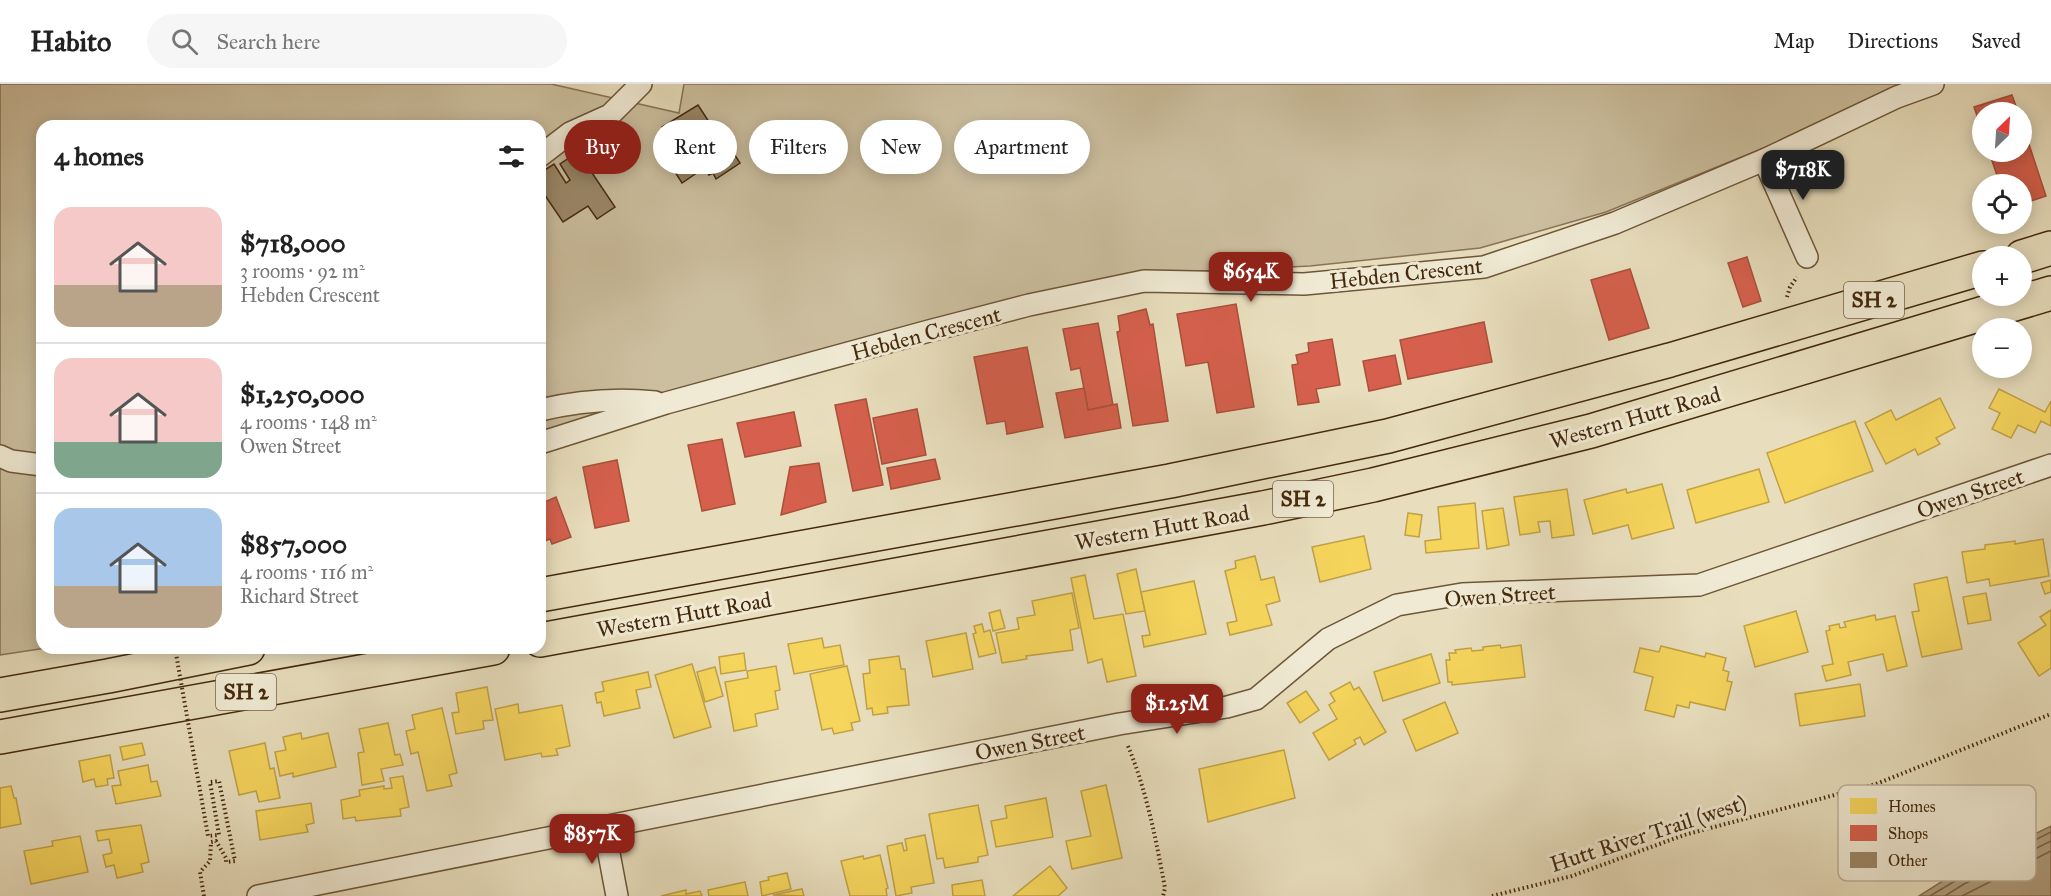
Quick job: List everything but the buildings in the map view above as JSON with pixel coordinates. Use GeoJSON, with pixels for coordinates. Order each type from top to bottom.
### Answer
{"type":"FeatureCollection","features":[{"type":"Feature","properties":{"kind":"highway"},"geometry":{"type":"LineString","coordinates":[[2032,254],[2051,248]]}},
{"type":"Feature","properties":{"kind":"highway","name":"Western Hutt Road"},"geometry":{"type":"LineString","coordinates":[[546,594],[1170,482],[1377,438],[1596,381],[1972,271]]}},
{"type":"Feature","properties":{"kind":"highway","name":"Western Hutt Road"},"geometry":{"type":"LineString","coordinates":[[546,639],[1263,508],[1373,485],[1591,431],[2051,293]]}},
{"type":"Feature","properties":{"kind":"highway","name":"SH 2"},"geometry":{"type":"LineString","coordinates":[[0,695],[218,654]]}},
{"type":"Feature","properties":{"kind":"highway","name":"SH 2"},"geometry":{"type":"LineString","coordinates":[[0,737],[460,654]]}},
{"type":"Feature","properties":{"kind":"street"},"geometry":{"type":"LineString","coordinates":[[546,151],[570,133],[610,115],[640,84]]}},
{"type":"Feature","properties":{"kind":"street","name":"Hebden Crescent"},"geometry":{"type":"LineString","coordinates":[[546,441],[666,403],[1029,305],[1144,281],[1304,284],[1484,267],[1615,223],[1764,160],[1897,97],[1933,84]]}},
{"type":"Feature","properties":{"kind":"street"},"geometry":{"type":"LineString","coordinates":[[1764,160],[1807,257]]}},
{"type":"Feature","properties":{"kind":"street"},"geometry":{"type":"LineString","coordinates":[[546,409],[623,399],[666,403]]}},
{"type":"Feature","properties":{"kind":"street"},"geometry":{"type":"LineString","coordinates":[[0,456],[11,461],[36,464]]}},
{"type":"Feature","properties":{"kind":"street","name":"Owen Street"},"geometry":{"type":"LineString","coordinates":[[258,896],[1119,724],[1227,707],[1256,699],[1328,639],[1397,605],[1462,594],[1699,585],[2051,465]]}},
{"type":"Feature","properties":{"kind":"street"},"geometry":{"type":"LineString","coordinates":[[604,827],[617,896]]}},
{"type":"Feature","properties":{"kind":"path"},"geometry":{"type":"LineString","coordinates":[[176,654],[208,837],[219,835],[210,782],[219,781],[235,861],[226,862],[216,841],[211,842],[210,861],[200,872],[204,896]]}},
{"type":"Feature","properties":{"kind":"path","name":"Hutt River Trail (west)"},"geometry":{"type":"LineString","coordinates":[[1872,785],[2051,714]]}},
{"type":"Feature","properties":{"kind":"path"},"geometry":{"type":"LineString","coordinates":[[1119,724],[1136,765],[1155,833],[1164,888],[1163,896]]}},
{"type":"Feature","properties":{"kind":"path","name":"Hutt River Trail (west)"},"geometry":{"type":"LineString","coordinates":[[1492,896],[1572,876],[1684,835],[1838,794]]}},
{"type":"Feature","properties":{"kind":"shaded area"},"geometry":{"type":"Polygon","coordinates":[[[0,84],[551,84],[679,113],[684,84],[1899,84],[1771,145],[1606,212],[1480,248],[1310,266],[1141,274],[546,434],[546,120],[36,120],[36,650],[0,655],[0,84]]]}},
{"type":"Feature","properties":{"kind":"water"},"geometry":{"type":"Polygon","coordinates":[[[2051,826],[2051,896],[1919,896],[1943,881],[2036,881],[2036,833],[2051,826]]]}}]}
